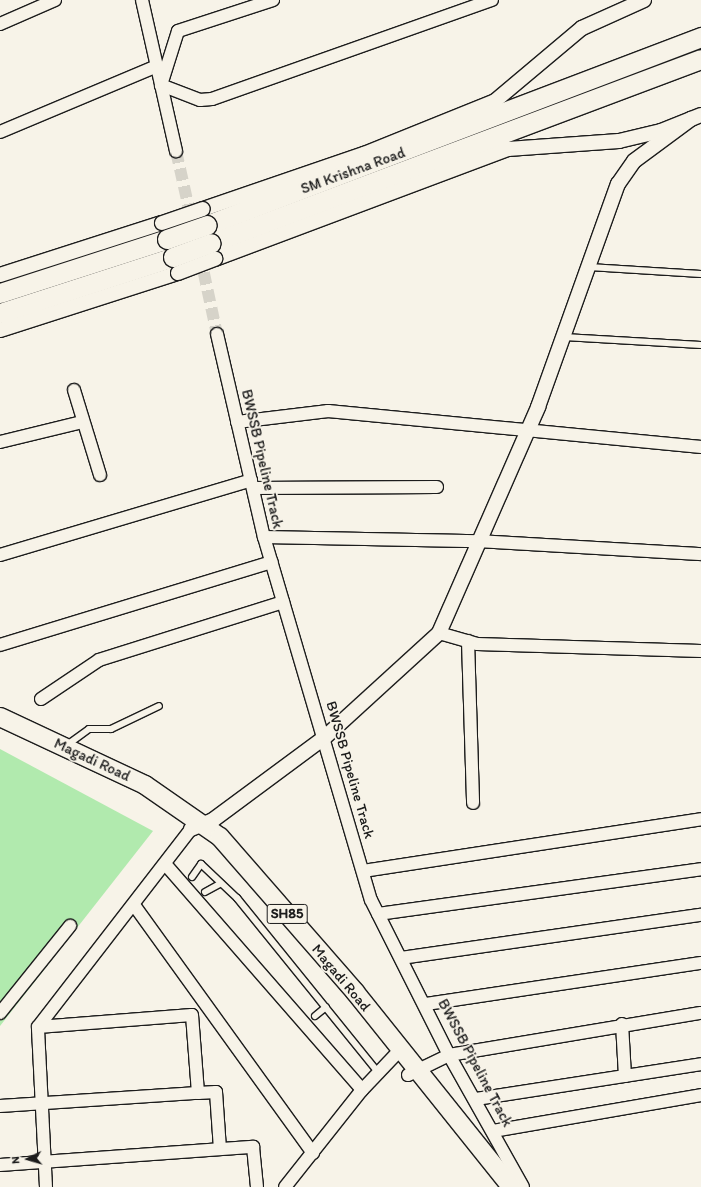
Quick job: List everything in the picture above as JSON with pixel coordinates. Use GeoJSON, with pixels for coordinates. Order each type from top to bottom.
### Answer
{"type":"FeatureCollection","features":[{"type":"Feature","properties":{"kind":"highway","name":"SM Krishna Road"},"geometry":{"type":"LineString","coordinates":[[0,293],[165,231],[202,221],[701,37]]}},
{"type":"Feature","properties":{"kind":"highway","name":"SM Krishna Road"},"geometry":{"type":"LineString","coordinates":[[0,313],[176,265],[208,250],[701,59]]}},
{"type":"Feature","properties":{"kind":"main road","name":"Magadi Road"},"geometry":{"type":"LineString","coordinates":[[0,717],[145,785],[196,827],[212,843],[396,1053],[511,1187]]}},
{"type":"Feature","properties":{"kind":"main road","name":"Magadi Road"},"geometry":{"type":"LineString","coordinates":[[0,727],[138,792],[196,827]]}},
{"type":"Feature","properties":{"kind":"main road","name":"Magadi Road"},"geometry":{"type":"LineString","coordinates":[[412,1072],[499,1187]]}},
{"type":"Feature","properties":{"kind":"street"},"geometry":{"type":"LineString","coordinates":[[0,24],[55,0]]}},
{"type":"Feature","properties":{"kind":"street"},"geometry":{"type":"LineString","coordinates":[[142,0],[176,151]]}},
{"type":"Feature","properties":{"kind":"street"},"geometry":{"type":"LineString","coordinates":[[161,85],[178,32],[273,0]]}},
{"type":"Feature","properties":{"kind":"street"},"geometry":{"type":"LineString","coordinates":[[161,85],[200,100],[212,99],[492,0]]}},
{"type":"Feature","properties":{"kind":"street","name":"SM Krishna Road"},"geometry":{"type":"LineString","coordinates":[[202,221],[495,101],[582,28],[644,0]]}},
{"type":"Feature","properties":{"kind":"street"},"geometry":{"type":"LineString","coordinates":[[0,132],[157,66]]}},
{"type":"Feature","properties":{"kind":"street"},"geometry":{"type":"LineString","coordinates":[[46,1187],[38,1027],[196,827],[324,738],[439,633],[525,432],[538,407],[618,184],[634,161],[696,117]]}},
{"type":"Feature","properties":{"kind":"street","name":"SM Krishna Road"},"geometry":{"type":"LineString","coordinates":[[208,250],[508,149],[619,141],[696,117]]}},
{"type":"Feature","properties":{"kind":"street"},"geometry":{"type":"LineString","coordinates":[[202,221],[208,250]]}},
{"type":"Feature","properties":{"kind":"street","name":"SM Krishna Road"},"geometry":{"type":"LineString","coordinates":[[0,275],[165,231]]}},
{"type":"Feature","properties":{"kind":"street","name":"SM Krishna Road"},"geometry":{"type":"LineString","coordinates":[[0,330],[176,265]]}},
{"type":"Feature","properties":{"kind":"street","name":"BWSSB Pipeline Track"},"geometry":{"type":"LineString","coordinates":[[217,334],[264,537],[363,871],[378,914],[426,1004],[449,1055],[476,1099],[523,1187]]}},
{"type":"Feature","properties":{"kind":"street"},"geometry":{"type":"LineString","coordinates":[[74,390],[82,422],[100,476]]}},
{"type":"Feature","properties":{"kind":"street"},"geometry":{"type":"LineString","coordinates":[[237,422],[328,411],[525,432],[701,447]]}},
{"type":"Feature","properties":{"kind":"street"},"geometry":{"type":"LineString","coordinates":[[0,442],[82,422]]}},
{"type":"Feature","properties":{"kind":"street"},"geometry":{"type":"LineString","coordinates":[[0,555],[252,484],[437,487]]}},
{"type":"Feature","properties":{"kind":"street"},"geometry":{"type":"LineString","coordinates":[[264,537],[479,541],[701,554]]}},
{"type":"Feature","properties":{"kind":"street"},"geometry":{"type":"LineString","coordinates":[[0,645],[272,562]]}},
{"type":"Feature","properties":{"kind":"street"},"geometry":{"type":"LineString","coordinates":[[40,699],[99,660],[283,602]]}},
{"type":"Feature","properties":{"kind":"street"},"geometry":{"type":"LineString","coordinates":[[439,633],[468,641],[701,651]]}},
{"type":"Feature","properties":{"kind":"street"},"geometry":{"type":"LineString","coordinates":[[468,641],[473,803]]}},
{"type":"Feature","properties":{"kind":"street"},"geometry":{"type":"LineString","coordinates":[[363,871],[701,819]]}},
{"type":"Feature","properties":{"kind":"street"},"geometry":{"type":"LineString","coordinates":[[166,866],[362,1090]]}},
{"type":"Feature","properties":{"kind":"street"},"geometry":{"type":"LineString","coordinates":[[378,914],[701,869]]}},
{"type":"Feature","properties":{"kind":"street"},"geometry":{"type":"LineString","coordinates":[[134,905],[313,1153]]}},
{"type":"Feature","properties":{"kind":"street"},"geometry":{"type":"LineString","coordinates":[[401,958],[701,915]]}},
{"type":"Feature","properties":{"kind":"street"},"geometry":{"type":"LineString","coordinates":[[0,1013],[70,926]]}},
{"type":"Feature","properties":{"kind":"street"},"geometry":{"type":"LineString","coordinates":[[426,1004],[701,963]]}},
{"type":"Feature","properties":{"kind":"street"},"geometry":{"type":"LineString","coordinates":[[412,1072],[449,1055],[622,1024],[701,1013]]}},
{"type":"Feature","properties":{"kind":"street"},"geometry":{"type":"LineString","coordinates":[[38,1027],[192,1015],[198,1093]]}},
{"type":"Feature","properties":{"kind":"street"},"geometry":{"type":"LineString","coordinates":[[622,1024],[625,1076]]}},
{"type":"Feature","properties":{"kind":"street"},"geometry":{"type":"LineString","coordinates":[[285,1187],[362,1090],[396,1053]]}},
{"type":"Feature","properties":{"kind":"street"},"geometry":{"type":"LineString","coordinates":[[476,1099],[701,1064]]}},
{"type":"Feature","properties":{"kind":"street"},"geometry":{"type":"LineString","coordinates":[[0,1106],[216,1092],[220,1150]]}},
{"type":"Feature","properties":{"kind":"street"},"geometry":{"type":"LineString","coordinates":[[493,1131],[701,1095]]}},
{"type":"Feature","properties":{"kind":"street"},"geometry":{"type":"LineString","coordinates":[[0,1165],[253,1147],[257,1187]]}},
{"type":"Feature","properties":{"kind":"lane"},"geometry":{"type":"LineString","coordinates":[[588,267],[701,274]]}},
{"type":"Feature","properties":{"kind":"lane"},"geometry":{"type":"LineString","coordinates":[[564,337],[701,345]]}},
{"type":"Feature","properties":{"kind":"lane"},"geometry":{"type":"LineString","coordinates":[[64,747],[89,729],[111,729],[159,706]]}},
{"type":"Feature","properties":{"kind":"lane"},"geometry":{"type":"LineString","coordinates":[[192,877],[201,864],[221,883],[326,1007],[378,1072]]}},
{"type":"Feature","properties":{"kind":"lane"},"geometry":{"type":"LineString","coordinates":[[205,892],[221,883]]}},
{"type":"Feature","properties":{"kind":"lane"},"geometry":{"type":"LineString","coordinates":[[315,1016],[326,1007]]}},
{"type":"Feature","properties":{"kind":"green space"},"geometry":{"type":"Polygon","coordinates":[[[0,749],[153,831],[0,1026],[0,749]]]}},
{"type":"Feature","properties":{"kind":"tunnel"},"geometry":{"type":"LineString","coordinates":[[176,151],[192,222]]}},
{"type":"Feature","properties":{"kind":"tunnel"},"geometry":{"type":"LineString","coordinates":[[200,255],[217,334]]}}]}
